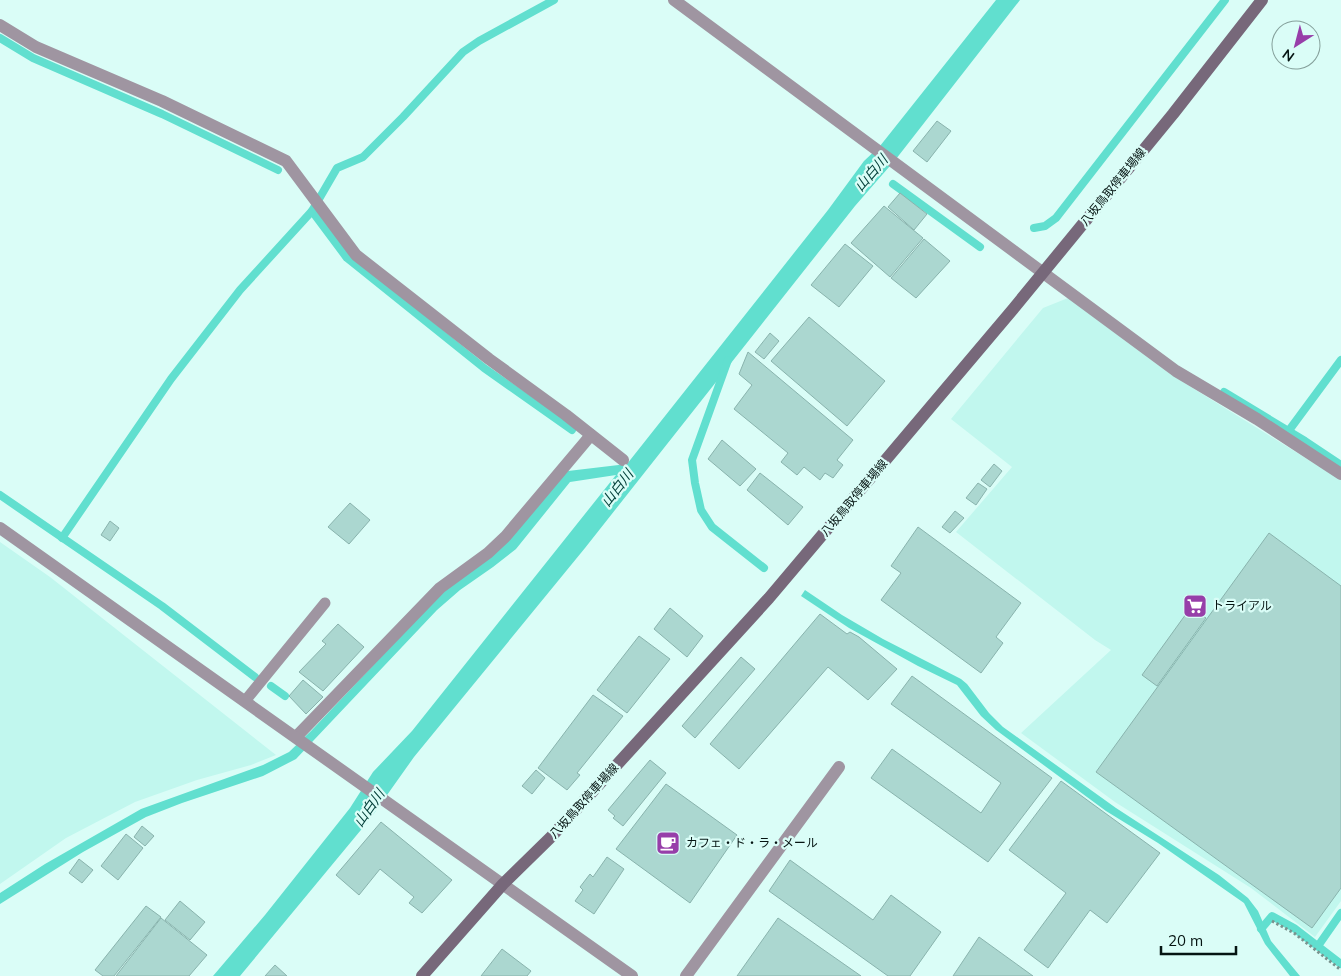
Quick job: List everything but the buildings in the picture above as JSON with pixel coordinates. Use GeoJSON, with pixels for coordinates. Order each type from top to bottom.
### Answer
{"type":"FeatureCollection","features":[{"type":"Feature","properties":{"kind":"main road","name":"八坂鳥取停車場線"},"geometry":{"type":"LineString","coordinates":[[422,976],[504,884],[551,837],[769,598],[1042,274],[1173,114],[1262,0]]}},
{"type":"Feature","properties":{"kind":"street"},"geometry":{"type":"LineString","coordinates":[[674,0],[1042,274],[1176,371],[1257,418],[1341,474]]}},
{"type":"Feature","properties":{"kind":"street"},"geometry":{"type":"LineString","coordinates":[[0,24],[36,47],[162,102],[286,161],[356,255],[489,359],[624,460]]}},
{"type":"Feature","properties":{"kind":"street"},"geometry":{"type":"LineString","coordinates":[[296,738],[440,588],[488,553],[506,536],[591,435]]}},
{"type":"Feature","properties":{"kind":"street"},"geometry":{"type":"LineString","coordinates":[[0,528],[632,976]]}},
{"type":"Feature","properties":{"kind":"street"},"geometry":{"type":"LineString","coordinates":[[686,976],[839,767]]}},
{"type":"Feature","properties":{"kind":"lane"},"geometry":{"type":"LineString","coordinates":[[245,701],[324,603]]}},
{"type":"Feature","properties":{"kind":"path"},"geometry":{"type":"LineString","coordinates":[[1272,922],[1294,933],[1341,970]]}},
{"type":"Feature","properties":{"kind":"shaded area","name":"トライアル"},"geometry":{"type":"Polygon","coordinates":[[[1068,298],[1170,374],[1341,480],[1341,901],[1315,937],[1251,888],[1115,802],[1021,733],[1111,650],[1095,640],[956,532],[1012,467],[951,419],[1043,308],[1068,298]]]}},
{"type":"Feature","properties":{"kind":"shaded area"},"geometry":{"type":"Polygon","coordinates":[[[0,542],[50,577],[276,755],[251,765],[197,780],[135,802],[66,838],[0,884],[0,542]]]}},
{"type":"Feature","properties":{"kind":"water","name":"山白川"},"geometry":{"type":"Polygon","coordinates":[[[996,0],[1020,0],[896,159],[855,206],[585,548],[414,757],[370,819],[240,976],[213,976],[265,915],[350,808],[373,772],[412,731],[616,475],[570,482],[516,549],[460,590],[437,610],[296,759],[263,776],[146,817],[83,852],[0,904],[0,893],[45,864],[141,809],[263,765],[289,752],[435,600],[568,471],[627,464],[828,210],[864,161],[880,146],[996,0]]]}},
{"type":"Feature","properties":{"kind":"water"},"geometry":{"type":"Polygon","coordinates":[[[805,590],[883,639],[961,679],[1003,727],[1116,808],[1219,875],[1248,898],[1258,911],[1271,941],[1300,976],[1290,976],[1265,944],[1244,903],[1158,843],[1106,811],[996,730],[981,716],[957,685],[849,628],[801,596],[805,590]]]}},
{"type":"Feature","properties":{"kind":"waterway"},"geometry":{"type":"LineString","coordinates":[[62,538],[171,379],[240,290],[312,211],[337,168],[363,157],[463,52],[479,41],[554,0]]}},
{"type":"Feature","properties":{"kind":"waterway"},"geometry":{"type":"LineString","coordinates":[[1034,228],[1045,226],[1056,218],[1225,0]]}},
{"type":"Feature","properties":{"kind":"waterway"},"geometry":{"type":"LineString","coordinates":[[0,38],[33,58],[162,114],[278,170]]}},
{"type":"Feature","properties":{"kind":"waterway"},"geometry":{"type":"LineString","coordinates":[[893,184],[980,247]]}},
{"type":"Feature","properties":{"kind":"waterway"},"geometry":{"type":"LineString","coordinates":[[312,211],[347,258],[484,368],[572,430]]}},
{"type":"Feature","properties":{"kind":"waterway"},"geometry":{"type":"LineString","coordinates":[[728,360],[692,460],[695,483],[701,510],[712,527],[764,568]]}},
{"type":"Feature","properties":{"kind":"waterway"},"geometry":{"type":"LineString","coordinates":[[1290,429],[1341,360]]}},
{"type":"Feature","properties":{"kind":"waterway"},"geometry":{"type":"LineString","coordinates":[[1224,392],[1341,465]]}},
{"type":"Feature","properties":{"kind":"waterway"},"geometry":{"type":"LineString","coordinates":[[0,495],[162,606],[255,677]]}},
{"type":"Feature","properties":{"kind":"waterway"},"geometry":{"type":"LineString","coordinates":[[271,686],[285,696]]}},
{"type":"Feature","properties":{"kind":"waterway"},"geometry":{"type":"LineString","coordinates":[[1318,946],[1341,913]]}},
{"type":"Feature","properties":{"kind":"waterway"},"geometry":{"type":"LineString","coordinates":[[1261,929],[1272,916],[1294,928],[1341,964]]}},
{"type":"Feature","properties":{"kind":"place","name":"トライアル"},"geometry":{"type":"Point","coordinates":[1195,606]}},
{"type":"Feature","properties":{"kind":"place","name":"カフェ・ド・ラ・メール"},"geometry":{"type":"Point","coordinates":[668,843]}}]}
